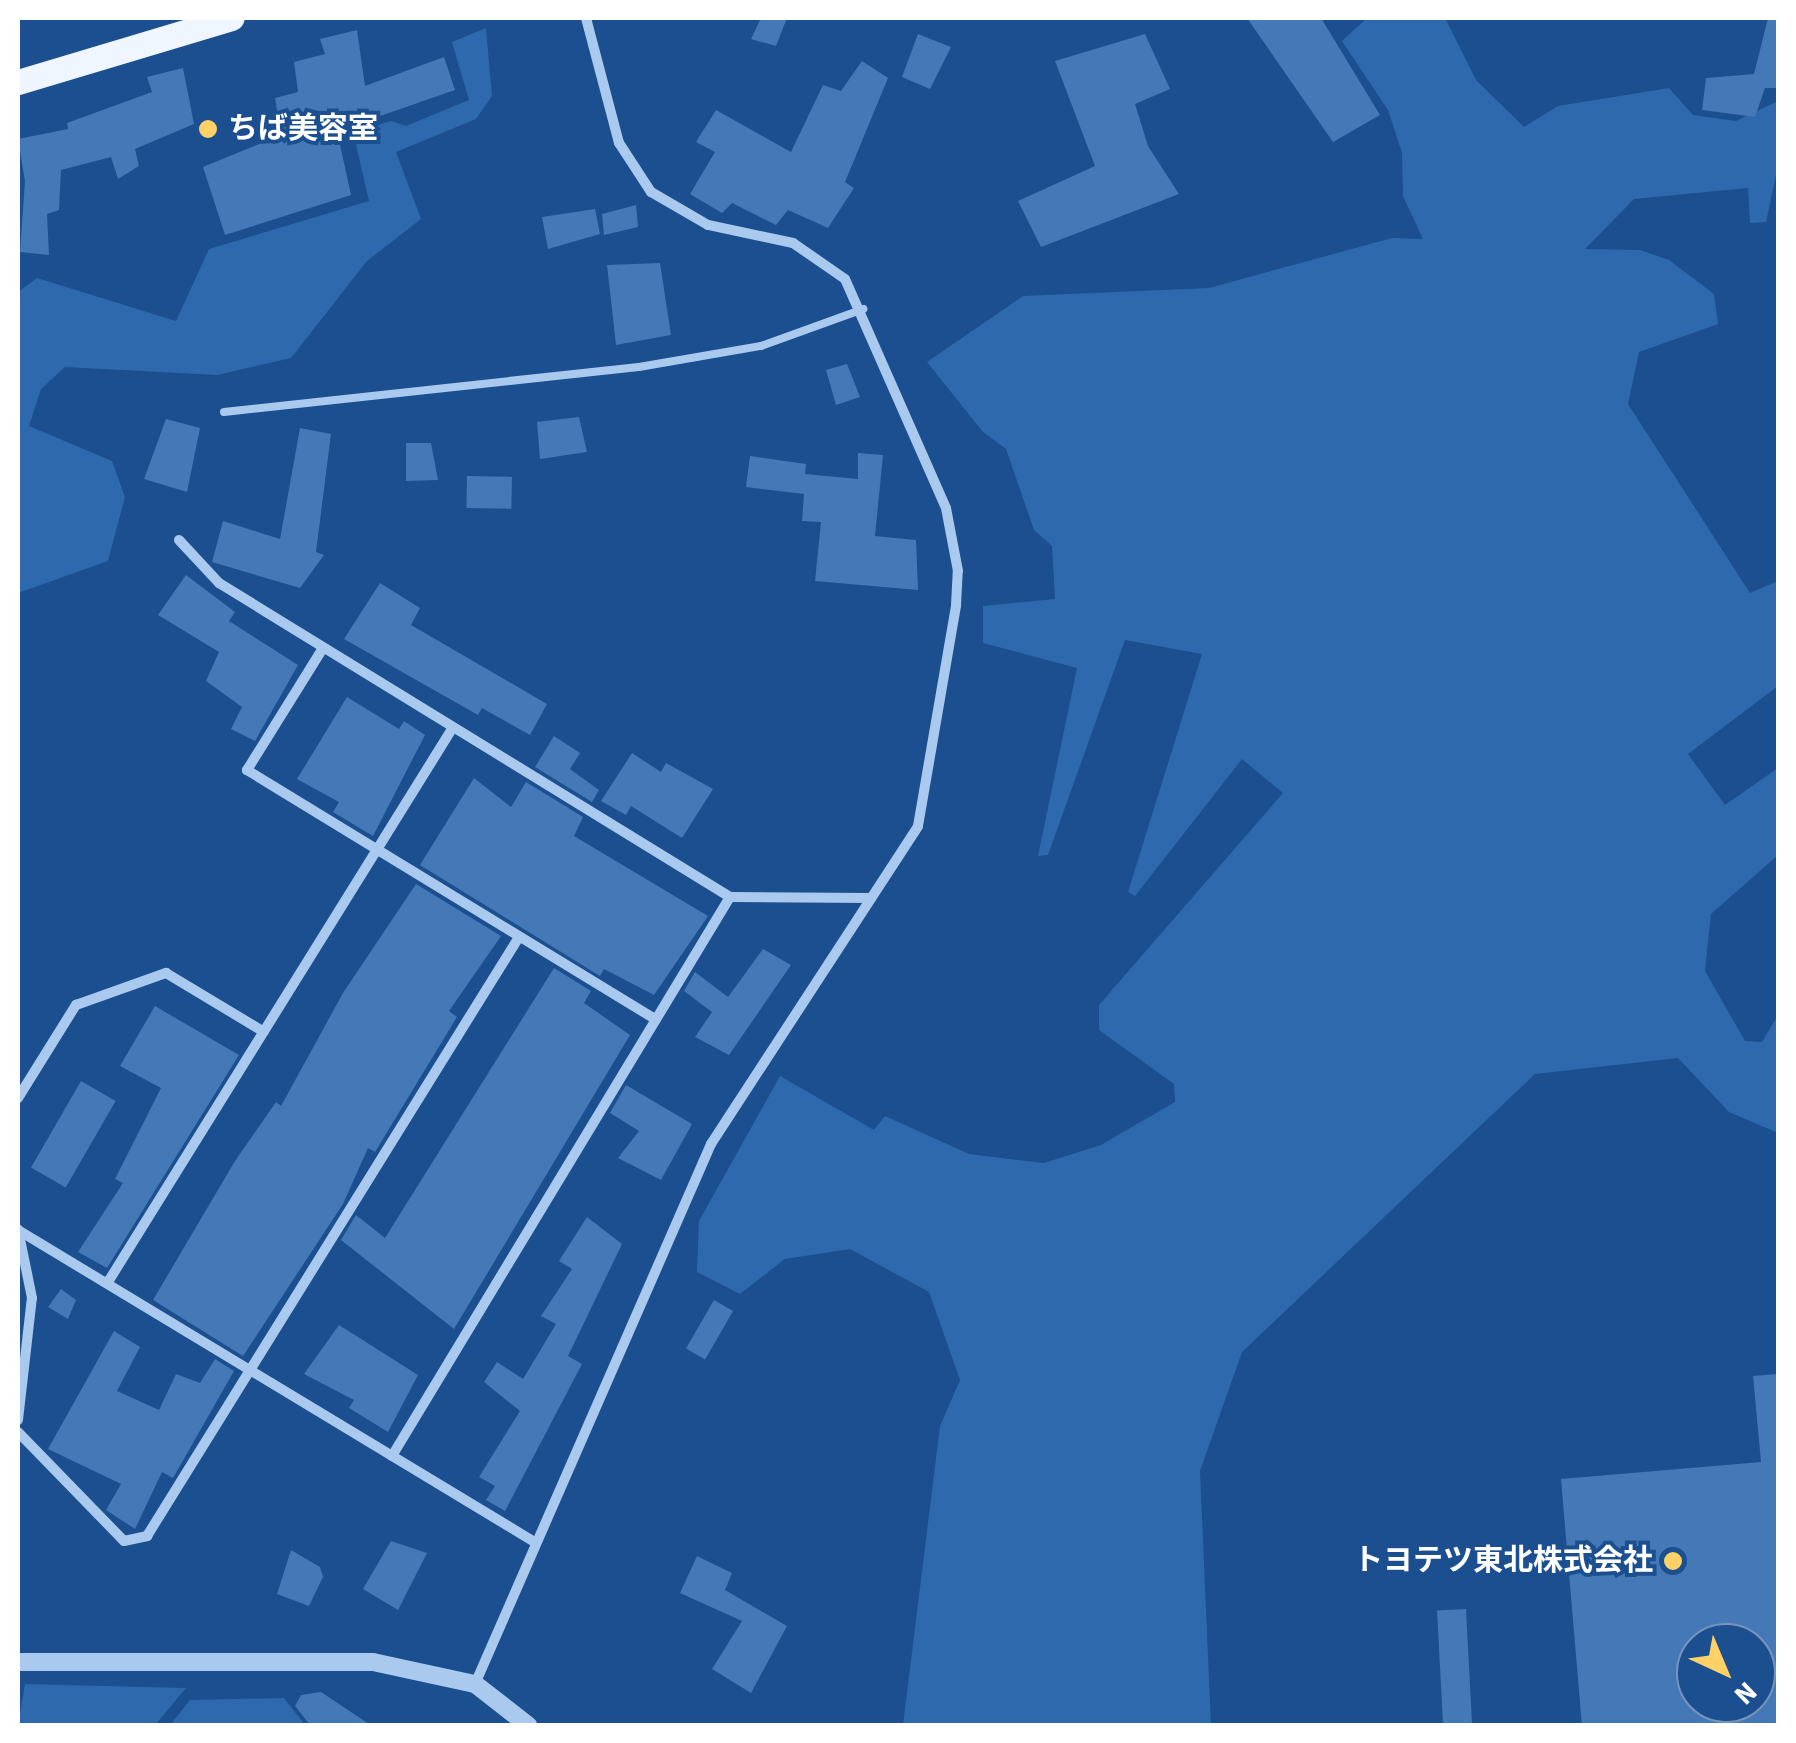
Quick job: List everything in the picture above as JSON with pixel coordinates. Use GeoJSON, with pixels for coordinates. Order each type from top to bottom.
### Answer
{"type":"FeatureCollection","features":[{"type":"Feature","properties":{"kind":"main road"},"geometry":{"type":"LineString","coordinates":[[18,82],[232,18]]}},
{"type":"Feature","properties":{"kind":"street"},"geometry":{"type":"LineString","coordinates":[[475,1684],[533,1542],[712,1144],[871,898],[905,854],[930,782],[958,571],[946,508],[863,309],[846,280],[821,258],[793,243],[708,225],[651,192],[620,143],[586,18]]}},
{"type":"Feature","properties":{"kind":"street"},"geometry":{"type":"LineString","coordinates":[[179,540],[219,583],[730,897],[871,898]]}},
{"type":"Feature","properties":{"kind":"street"},"geometry":{"type":"LineString","coordinates":[[324,648],[247,770],[656,1020]]}},
{"type":"Feature","properties":{"kind":"street"},"geometry":{"type":"LineString","coordinates":[[108,1282],[452,729]]}},
{"type":"Feature","properties":{"kind":"street"},"geometry":{"type":"LineString","coordinates":[[392,1456],[730,897]]}},
{"type":"Feature","properties":{"kind":"street"},"geometry":{"type":"LineString","coordinates":[[18,1432],[124,1541],[147,1536],[519,937]]}},
{"type":"Feature","properties":{"kind":"street"},"geometry":{"type":"LineString","coordinates":[[18,1098],[76,1004],[166,974],[264,1032]]}},
{"type":"Feature","properties":{"kind":"street"},"geometry":{"type":"LineString","coordinates":[[18,1229],[533,1542]]}},
{"type":"Feature","properties":{"kind":"street"},"geometry":{"type":"LineString","coordinates":[[18,1229],[32,1298],[18,1420]]}},
{"type":"Feature","properties":{"kind":"street"},"geometry":{"type":"LineString","coordinates":[[18,1662],[373,1662],[475,1684],[530,1726]]}},
{"type":"Feature","properties":{"kind":"lane"},"geometry":{"type":"LineString","coordinates":[[224,412],[639,367],[761,346],[863,309]]}},
{"type":"Feature","properties":{"kind":"shaded area"},"geometry":{"type":"Polygon","coordinates":[[[1367,18],[1445,18],[1476,80],[1524,127],[1558,106],[1669,88],[1693,115],[1736,121],[1778,101],[1778,166],[1766,222],[1750,223],[1748,188],[1634,199],[1585,249],[1640,250],[1669,260],[1714,294],[1718,324],[1639,352],[1628,404],[1750,593],[1778,581],[1778,686],[1688,754],[1725,805],[1778,768],[1778,855],[1711,914],[1705,971],[1745,1041],[1762,1042],[1778,1015],[1778,1133],[1729,1112],[1678,1058],[1535,1074],[1242,1352],[1200,1471],[1211,1725],[903,1725],[940,1426],[960,1380],[929,1292],[850,1249],[785,1259],[740,1294],[697,1272],[699,1221],[780,1076],[874,1130],[885,1116],[969,1154],[1044,1163],[1101,1145],[1175,1102],[1174,1084],[1099,1030],[1099,1005],[1283,793],[1242,759],[1135,896],[1128,892],[1202,654],[1125,640],[1048,855],[1038,856],[1077,668],[983,643],[983,606],[1055,599],[1052,546],[1034,530],[1006,449],[983,432],[927,362],[1023,296],[1209,288],[1392,238],[1423,239],[1403,196],[1402,153],[1388,110],[1342,41],[1367,18]]]}},
{"type":"Feature","properties":{"kind":"shaded area"},"geometry":{"type":"Polygon","coordinates":[[[486,28],[492,96],[476,119],[396,152],[421,219],[367,261],[291,358],[217,375],[65,367],[41,389],[29,426],[112,461],[125,497],[108,561],[18,593],[18,292],[37,278],[176,321],[209,249],[369,201],[353,132],[391,121],[406,126],[469,100],[452,42],[486,28]]]}},
{"type":"Feature","properties":{"kind":"shaded area"},"geometry":{"type":"Polygon","coordinates":[[[25,1684],[186,1688],[155,1725],[18,1725],[25,1684]]]}},
{"type":"Feature","properties":{"kind":"shaded area"},"geometry":{"type":"Polygon","coordinates":[[[284,1698],[305,1725],[170,1725],[190,1700],[284,1698]]]}},
{"type":"Feature","properties":{"kind":"building"},"geometry":{"type":"Polygon","coordinates":[[[761,18],[787,18],[776,46],[751,39],[761,18]]]}},
{"type":"Feature","properties":{"kind":"building"},"geometry":{"type":"Polygon","coordinates":[[[1247,18],[1321,18],[1380,115],[1333,142],[1247,18]]]}},
{"type":"Feature","properties":{"kind":"building"},"geometry":{"type":"Polygon","coordinates":[[[1768,18],[1778,18],[1778,88],[1765,88],[1755,117],[1702,110],[1706,78],[1754,74],[1768,18]]]}},
{"type":"Feature","properties":{"kind":"building"},"geometry":{"type":"Polygon","coordinates":[[[357,30],[365,86],[444,57],[455,90],[337,131],[351,195],[225,235],[203,167],[281,135],[275,98],[298,92],[294,62],[325,54],[320,39],[357,30]]]}},
{"type":"Feature","properties":{"kind":"building"},"geometry":{"type":"Polygon","coordinates":[[[918,34],[951,47],[930,89],[902,77],[918,34]]]}},
{"type":"Feature","properties":{"kind":"building"},"geometry":{"type":"Polygon","coordinates":[[[1145,34],[1170,89],[1135,104],[1148,146],[1179,194],[1041,247],[1018,201],[1095,166],[1055,61],[1145,34]]]}},
{"type":"Feature","properties":{"kind":"building"},"geometry":{"type":"Polygon","coordinates":[[[862,61],[888,78],[845,182],[854,188],[828,228],[788,210],[776,225],[732,203],[722,213],[690,194],[715,152],[696,142],[716,110],[791,152],[823,85],[841,91],[862,61]]]}},
{"type":"Feature","properties":{"kind":"building"},"geometry":{"type":"Polygon","coordinates":[[[183,68],[194,124],[135,149],[139,166],[118,179],[111,157],[61,170],[59,210],[47,214],[49,255],[20,252],[25,181],[18,139],[68,129],[67,123],[152,92],[147,77],[183,68]]]}},
{"type":"Feature","properties":{"kind":"building"},"geometry":{"type":"Polygon","coordinates":[[[636,205],[638,227],[604,235],[602,214],[636,205]]]}},
{"type":"Feature","properties":{"kind":"building"},"geometry":{"type":"Polygon","coordinates":[[[595,209],[600,234],[548,249],[542,217],[595,209]]]}},
{"type":"Feature","properties":{"kind":"building"},"geometry":{"type":"Polygon","coordinates":[[[660,263],[671,335],[616,345],[607,265],[660,263]]]}},
{"type":"Feature","properties":{"kind":"building"},"geometry":{"type":"Polygon","coordinates":[[[847,364],[860,397],[836,405],[826,370],[847,364]]]}},
{"type":"Feature","properties":{"kind":"building"},"geometry":{"type":"Polygon","coordinates":[[[579,417],[587,452],[540,459],[537,422],[579,417]]]}},
{"type":"Feature","properties":{"kind":"building"},"geometry":{"type":"Polygon","coordinates":[[[166,419],[200,428],[187,492],[144,479],[166,419]]]}},
{"type":"Feature","properties":{"kind":"building"},"geometry":{"type":"Polygon","coordinates":[[[300,428],[331,434],[316,552],[324,555],[300,588],[212,562],[223,521],[280,539],[300,428]]]}},
{"type":"Feature","properties":{"kind":"building"},"geometry":{"type":"Polygon","coordinates":[[[406,443],[431,443],[438,480],[406,481],[406,443]]]}},
{"type":"Feature","properties":{"kind":"building"},"geometry":{"type":"Polygon","coordinates":[[[858,453],[883,455],[875,536],[916,540],[918,590],[815,581],[821,522],[802,521],[804,494],[746,487],[750,456],[806,464],[805,474],[858,479],[858,453]]]}},
{"type":"Feature","properties":{"kind":"building"},"geometry":{"type":"Polygon","coordinates":[[[467,476],[512,477],[511,509],[466,508],[467,476]]]}},
{"type":"Feature","properties":{"kind":"building"},"geometry":{"type":"Polygon","coordinates":[[[186,575],[235,612],[229,621],[298,665],[255,741],[231,729],[242,707],[206,681],[219,652],[158,615],[186,575]]]}},
{"type":"Feature","properties":{"kind":"building"},"geometry":{"type":"Polygon","coordinates":[[[380,583],[420,608],[411,625],[547,704],[530,735],[482,708],[478,715],[344,639],[380,583]]]}},
{"type":"Feature","properties":{"kind":"building"},"geometry":{"type":"Polygon","coordinates":[[[347,697],[399,729],[404,721],[425,735],[373,836],[333,812],[339,802],[297,779],[347,697]]]}},
{"type":"Feature","properties":{"kind":"building"},"geometry":{"type":"Polygon","coordinates":[[[554,736],[580,753],[570,769],[599,790],[592,802],[535,767],[554,736]]]}},
{"type":"Feature","properties":{"kind":"building"},"geometry":{"type":"Polygon","coordinates":[[[632,753],[661,772],[666,763],[713,789],[682,838],[631,806],[626,815],[601,801],[632,753]]]}},
{"type":"Feature","properties":{"kind":"building"},"geometry":{"type":"Polygon","coordinates":[[[474,778],[511,807],[526,782],[583,817],[574,836],[708,916],[654,995],[604,969],[600,976],[420,865],[474,778]]]}},
{"type":"Feature","properties":{"kind":"building"},"geometry":{"type":"Polygon","coordinates":[[[416,884],[501,936],[449,1011],[457,1017],[375,1152],[368,1148],[343,1204],[243,1356],[153,1300],[235,1161],[276,1102],[281,1106],[343,993],[416,884]]]}},
{"type":"Feature","properties":{"kind":"building"},"geometry":{"type":"Polygon","coordinates":[[[763,949],[791,965],[729,1055],[695,1037],[712,1012],[684,991],[695,972],[728,997],[763,949]]]}},
{"type":"Feature","properties":{"kind":"building"},"geometry":{"type":"Polygon","coordinates":[[[554,968],[591,991],[584,1003],[630,1035],[454,1329],[341,1240],[356,1215],[385,1238],[554,968]]]}},
{"type":"Feature","properties":{"kind":"building"},"geometry":{"type":"Polygon","coordinates":[[[155,1006],[239,1055],[107,1268],[78,1252],[123,1183],[115,1179],[161,1088],[120,1066],[155,1006]]]}},
{"type":"Feature","properties":{"kind":"building"},"geometry":{"type":"Polygon","coordinates":[[[81,1081],[116,1101],[66,1188],[31,1168],[81,1081]]]}},
{"type":"Feature","properties":{"kind":"building"},"geometry":{"type":"Polygon","coordinates":[[[626,1085],[692,1124],[661,1180],[618,1158],[639,1131],[610,1113],[626,1085]]]}},
{"type":"Feature","properties":{"kind":"building"},"geometry":{"type":"Polygon","coordinates":[[[587,1217],[622,1244],[568,1356],[582,1364],[505,1511],[486,1500],[495,1486],[479,1477],[520,1411],[484,1382],[497,1362],[523,1379],[556,1324],[541,1316],[572,1269],[559,1261],[587,1217]]]}},
{"type":"Feature","properties":{"kind":"building"},"geometry":{"type":"Polygon","coordinates":[[[61,1289],[76,1300],[68,1319],[48,1307],[61,1289]]]}},
{"type":"Feature","properties":{"kind":"building"},"geometry":{"type":"Polygon","coordinates":[[[714,1300],[733,1311],[705,1359],[686,1348],[714,1300]]]}},
{"type":"Feature","properties":{"kind":"building"},"geometry":{"type":"Polygon","coordinates":[[[339,1325],[418,1375],[388,1432],[349,1408],[354,1400],[304,1374],[339,1325]]]}},
{"type":"Feature","properties":{"kind":"building"},"geometry":{"type":"Polygon","coordinates":[[[114,1331],[140,1347],[117,1391],[159,1410],[176,1374],[200,1383],[215,1359],[234,1371],[173,1478],[162,1472],[135,1529],[106,1510],[121,1484],[48,1449],[114,1331]]]}},
{"type":"Feature","properties":{"kind":"building","name":"トヨテツ東北株式会社"},"geometry":{"type":"Polygon","coordinates":[[[1778,1374],[1778,1726],[1582,1726],[1561,1479],[1761,1462],[1753,1376],[1778,1374]]]}},
{"type":"Feature","properties":{"kind":"building"},"geometry":{"type":"Polygon","coordinates":[[[391,1541],[427,1553],[398,1610],[363,1589],[391,1541]]]}},
{"type":"Feature","properties":{"kind":"building"},"geometry":{"type":"Polygon","coordinates":[[[291,1550],[320,1567],[323,1577],[309,1606],[277,1594],[291,1550]]]}},
{"type":"Feature","properties":{"kind":"building"},"geometry":{"type":"Polygon","coordinates":[[[697,1556],[732,1573],[725,1590],[787,1626],[751,1693],[712,1669],[742,1621],[680,1593],[697,1556]]]}},
{"type":"Feature","properties":{"kind":"building"},"geometry":{"type":"Polygon","coordinates":[[[1466,1609],[1472,1724],[1443,1725],[1437,1611],[1466,1609]]]}},
{"type":"Feature","properties":{"kind":"building"},"geometry":{"type":"Polygon","coordinates":[[[321,1692],[372,1726],[311,1726],[295,1706],[301,1695],[321,1692]]]}},
{"type":"Feature","properties":{"kind":"place","name":"ちば美容室"},"geometry":{"type":"Point","coordinates":[208,129]}},
{"type":"Feature","properties":{"kind":"place","name":"トヨテツ東北株式会社"},"geometry":{"type":"Point","coordinates":[1673,1561]}}]}
